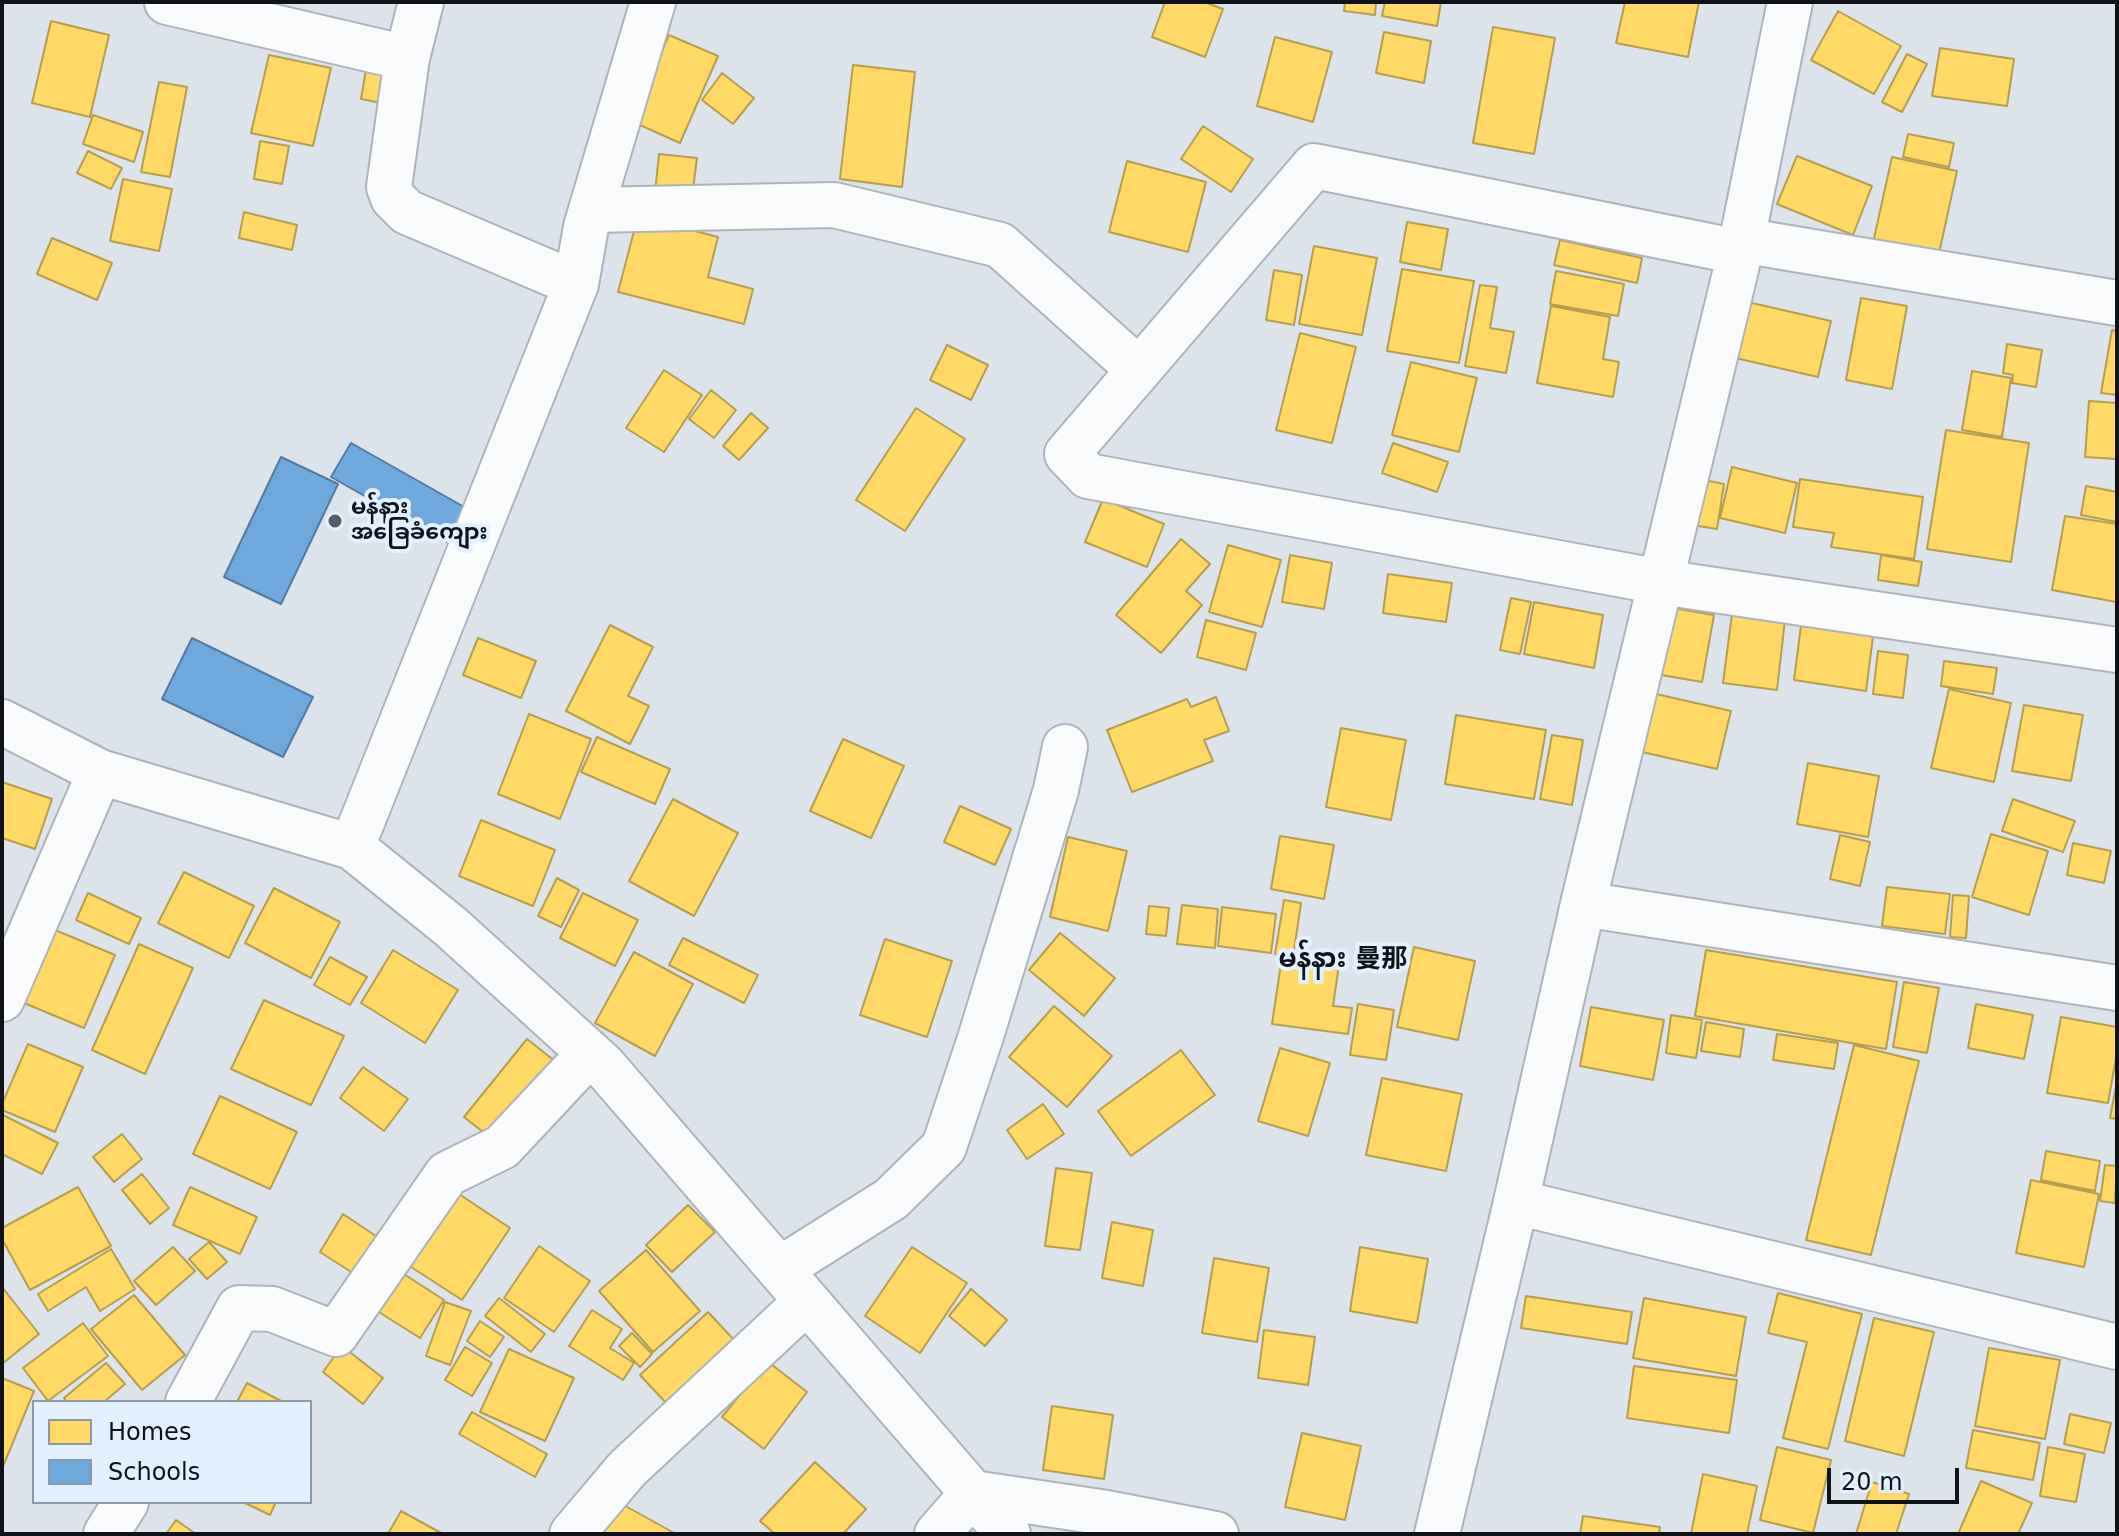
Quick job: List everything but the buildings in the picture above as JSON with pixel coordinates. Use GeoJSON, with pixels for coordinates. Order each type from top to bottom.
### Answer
{"type":"FeatureCollection","features":[{"type":"Feature","properties":{"kind":"street"},"geometry":{"type":"LineString","coordinates":[[167,2],[407,58]]}},
{"type":"Feature","properties":{"kind":"street"},"geometry":{"type":"LineString","coordinates":[[421,2],[407,58],[389,187],[393,198],[407,212],[576,284]]}},
{"type":"Feature","properties":{"kind":"street"},"geometry":{"type":"LineString","coordinates":[[352,847],[576,284],[591,210],[653,2]]}},
{"type":"Feature","properties":{"kind":"street"},"geometry":{"type":"LineString","coordinates":[[1437,1534],[1740,246],[1790,2]]}},
{"type":"Feature","properties":{"kind":"street"},"geometry":{"type":"LineString","coordinates":[[2117,303],[1740,246],[1314,166],[1067,454],[1088,476],[1661,582],[2117,650]]}},
{"type":"Feature","properties":{"kind":"street"},"geometry":{"type":"LineString","coordinates":[[591,210],[834,205],[1000,245],[1139,370]]}},
{"type":"Feature","properties":{"kind":"street"},"geometry":{"type":"LineString","coordinates":[[2,722],[100,772],[352,847],[451,927],[603,1065],[1008,1534]]}},
{"type":"Feature","properties":{"kind":"street"},"geometry":{"type":"LineString","coordinates":[[572,1534],[793,1285],[891,1199],[944,1147],[1056,790],[1065,747]]}},
{"type":"Feature","properties":{"kind":"street"},"geometry":{"type":"LineString","coordinates":[[2,999],[100,772]]}},
{"type":"Feature","properties":{"kind":"street"},"geometry":{"type":"LineString","coordinates":[[1583,904],[2117,988]]}},
{"type":"Feature","properties":{"kind":"street"},"geometry":{"type":"LineString","coordinates":[[189,1400],[239,1308],[272,1309],[336,1334],[447,1174],[502,1147],[590,1053]]}},
{"type":"Feature","properties":{"kind":"street"},"geometry":{"type":"LineString","coordinates":[[1516,1202],[2117,1347]]}},
{"type":"Feature","properties":{"kind":"street"},"geometry":{"type":"LineString","coordinates":[[937,1534],[973,1493]]}},
{"type":"Feature","properties":{"kind":"street"},"geometry":{"type":"LineString","coordinates":[[973,1493],[1107,1513],[1216,1534]]}},
{"type":"Feature","properties":{"kind":"street"},"geometry":{"type":"LineString","coordinates":[[106,1534],[125,1504]]}},
{"type":"Feature","properties":{"kind":"place","name":"မန်နား အခြေခံကျေား"},"geometry":{"type":"Point","coordinates":[335,521]}},
{"type":"Feature","properties":{"kind":"district","name":"မန်နား 曼那"},"geometry":{"type":"Point","coordinates":[1343,960]}}]}
